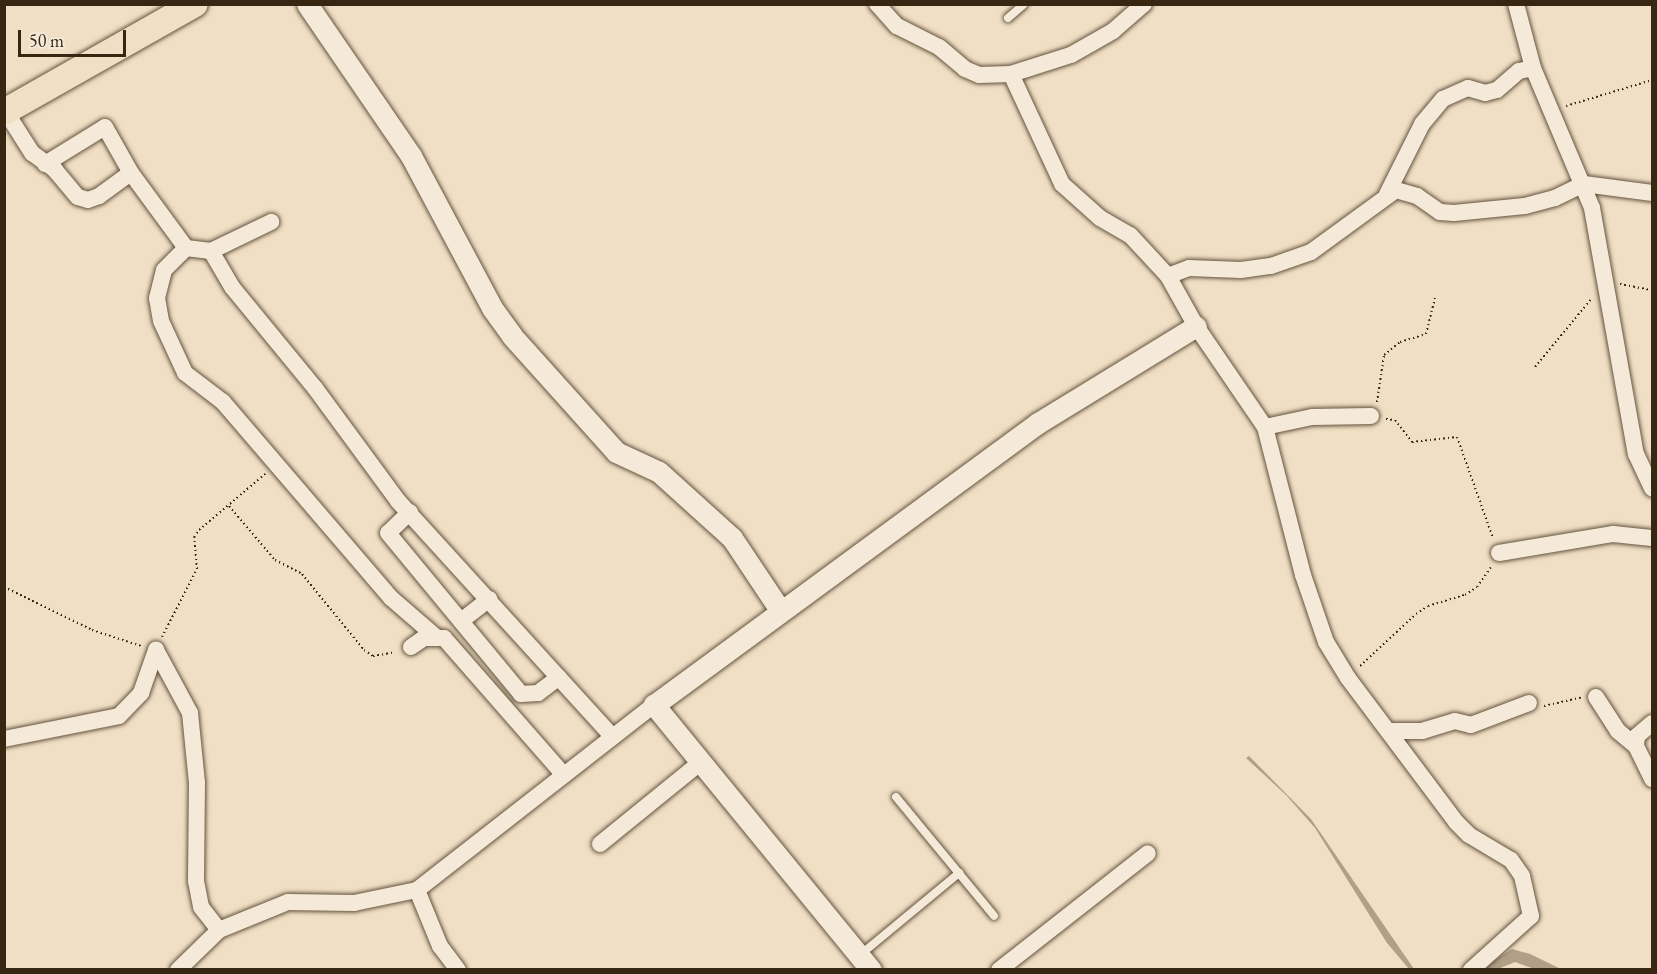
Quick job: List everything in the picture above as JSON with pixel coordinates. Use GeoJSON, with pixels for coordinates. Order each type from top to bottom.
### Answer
{"type":"FeatureCollection","features":[{"type":"Feature","properties":{"kind":"main road"},"geometry":{"type":"LineString","coordinates":[[5,112],[195,4]]}},
{"type":"Feature","properties":{"kind":"street"},"geometry":{"type":"LineString","coordinates":[[307,4],[411,156],[492,308],[512,336],[616,452],[659,472],[732,538],[780,610]]}},
{"type":"Feature","properties":{"kind":"street"},"geometry":{"type":"LineString","coordinates":[[877,4],[897,26],[939,47],[965,69],[980,75],[1011,75],[1071,55],[1113,31],[1144,4]]}},
{"type":"Feature","properties":{"kind":"street"},"geometry":{"type":"LineString","coordinates":[[1516,4],[1533,68],[1584,184],[1607,287],[1636,454],[1653,489]]}},
{"type":"Feature","properties":{"kind":"street"},"geometry":{"type":"LineString","coordinates":[[1168,276],[1196,267],[1241,270],[1271,266],[1311,252],[1328,243],[1387,194],[1422,124],[1443,99],[1468,88],[1485,93],[1497,90],[1519,70],[1533,68]]}},
{"type":"Feature","properties":{"kind":"street"},"geometry":{"type":"LineString","coordinates":[[1011,75],[1062,184],[1100,218],[1130,235],[1168,276],[1196,326],[1265,427],[1303,575],[1326,642],[1348,678],[1390,731],[1456,822],[1469,835],[1511,860],[1522,876],[1531,916],[1470,969]]}},
{"type":"Feature","properties":{"kind":"street"},"geometry":{"type":"LineString","coordinates":[[5,112],[32,153],[55,170],[78,197],[88,200],[131,173]]}},
{"type":"Feature","properties":{"kind":"street"},"geometry":{"type":"LineString","coordinates":[[45,164],[105,127],[131,173],[186,248],[211,251],[271,222]]}},
{"type":"Feature","properties":{"kind":"street"},"geometry":{"type":"LineString","coordinates":[[1387,194],[1405,191],[1440,212],[1454,213],[1525,206],[1555,198],[1584,184],[1653,193]]}},
{"type":"Feature","properties":{"kind":"street"},"geometry":{"type":"LineString","coordinates":[[186,248],[164,270],[156,298],[173,352],[185,373],[223,402],[391,598],[403,605],[436,637]]}},
{"type":"Feature","properties":{"kind":"street"},"geometry":{"type":"LineString","coordinates":[[211,251],[232,287],[315,388],[410,512],[613,737]]}},
{"type":"Feature","properties":{"kind":"street"},"geometry":{"type":"LineString","coordinates":[[178,969],[219,930],[288,902],[354,903],[417,890],[780,610],[1038,423],[1196,326]]}},
{"type":"Feature","properties":{"kind":"street"},"geometry":{"type":"LineString","coordinates":[[1265,427],[1312,417],[1371,416]]}},
{"type":"Feature","properties":{"kind":"street"},"geometry":{"type":"LineString","coordinates":[[410,512],[388,533],[521,694],[538,693],[560,677]]}},
{"type":"Feature","properties":{"kind":"street"},"geometry":{"type":"LineString","coordinates":[[1499,553],[1613,534],[1653,538]]}},
{"type":"Feature","properties":{"kind":"street"},"geometry":{"type":"LineString","coordinates":[[461,621],[489,599]]}},
{"type":"Feature","properties":{"kind":"street"},"geometry":{"type":"LineString","coordinates":[[411,647],[436,637],[444,638],[564,776]]}},
{"type":"Feature","properties":{"kind":"street"},"geometry":{"type":"LineString","coordinates":[[4,739],[119,716],[141,693],[156,650]]}},
{"type":"Feature","properties":{"kind":"street"},"geometry":{"type":"LineString","coordinates":[[156,650],[190,713],[197,771],[196,881],[201,907],[219,930]]}},
{"type":"Feature","properties":{"kind":"street"},"geometry":{"type":"LineString","coordinates":[[1596,697],[1618,731],[1636,746],[1653,778]]}},
{"type":"Feature","properties":{"kind":"street"},"geometry":{"type":"LineString","coordinates":[[1390,731],[1422,731],[1455,721],[1472,725],[1529,703]]}},
{"type":"Feature","properties":{"kind":"street"},"geometry":{"type":"LineString","coordinates":[[654,705],[866,962]]}},
{"type":"Feature","properties":{"kind":"street"},"geometry":{"type":"LineString","coordinates":[[1636,746],[1637,736],[1653,723]]}},
{"type":"Feature","properties":{"kind":"street"},"geometry":{"type":"LineString","coordinates":[[600,844],[701,762]]}},
{"type":"Feature","properties":{"kind":"street"},"geometry":{"type":"LineString","coordinates":[[999,969],[1148,853]]}},
{"type":"Feature","properties":{"kind":"street"},"geometry":{"type":"LineString","coordinates":[[417,890],[440,946],[458,969]]}},
{"type":"Feature","properties":{"kind":"lane"},"geometry":{"type":"LineString","coordinates":[[1008,18],[1024,4]]}},
{"type":"Feature","properties":{"kind":"lane"},"geometry":{"type":"LineString","coordinates":[[896,797],[994,915]]}},
{"type":"Feature","properties":{"kind":"lane"},"geometry":{"type":"LineString","coordinates":[[866,962],[959,873]]}},
{"type":"Feature","properties":{"kind":"path"},"geometry":{"type":"LineString","coordinates":[[1551,111],[1653,80]]}},
{"type":"Feature","properties":{"kind":"path"},"geometry":{"type":"LineString","coordinates":[[1535,367],[1584,305],[1607,287],[1617,283],[1653,290]]}},
{"type":"Feature","properties":{"kind":"path"},"geometry":{"type":"LineString","coordinates":[[1348,678],[1416,614],[1477,587],[1499,553],[1456,437],[1412,442],[1395,420],[1371,416],[1384,355],[1400,342],[1425,334],[1435,298]]}},
{"type":"Feature","properties":{"kind":"path"},"geometry":{"type":"LineString","coordinates":[[4,587],[92,630],[156,650],[197,569],[194,537],[277,465]]}},
{"type":"Feature","properties":{"kind":"path"},"geometry":{"type":"LineString","coordinates":[[229,506],[275,560],[302,574],[364,650],[373,656],[411,647]]}},
{"type":"Feature","properties":{"kind":"path"},"geometry":{"type":"LineString","coordinates":[[1529,703],[1545,706],[1596,697]]}},
{"type":"Feature","properties":{"kind":"shaded area"},"geometry":{"type":"Polygon","coordinates":[[[1249,756],[1311,819],[1414,969],[1409,969],[1387,943],[1315,828],[1286,795],[1246,758],[1249,756]]]}},
{"type":"Feature","properties":{"kind":"shaded area"},"geometry":{"type":"Polygon","coordinates":[[[1512,949],[1530,954],[1561,969],[1534,969],[1515,962],[1498,969],[1479,970],[1512,949]]]}}]}
